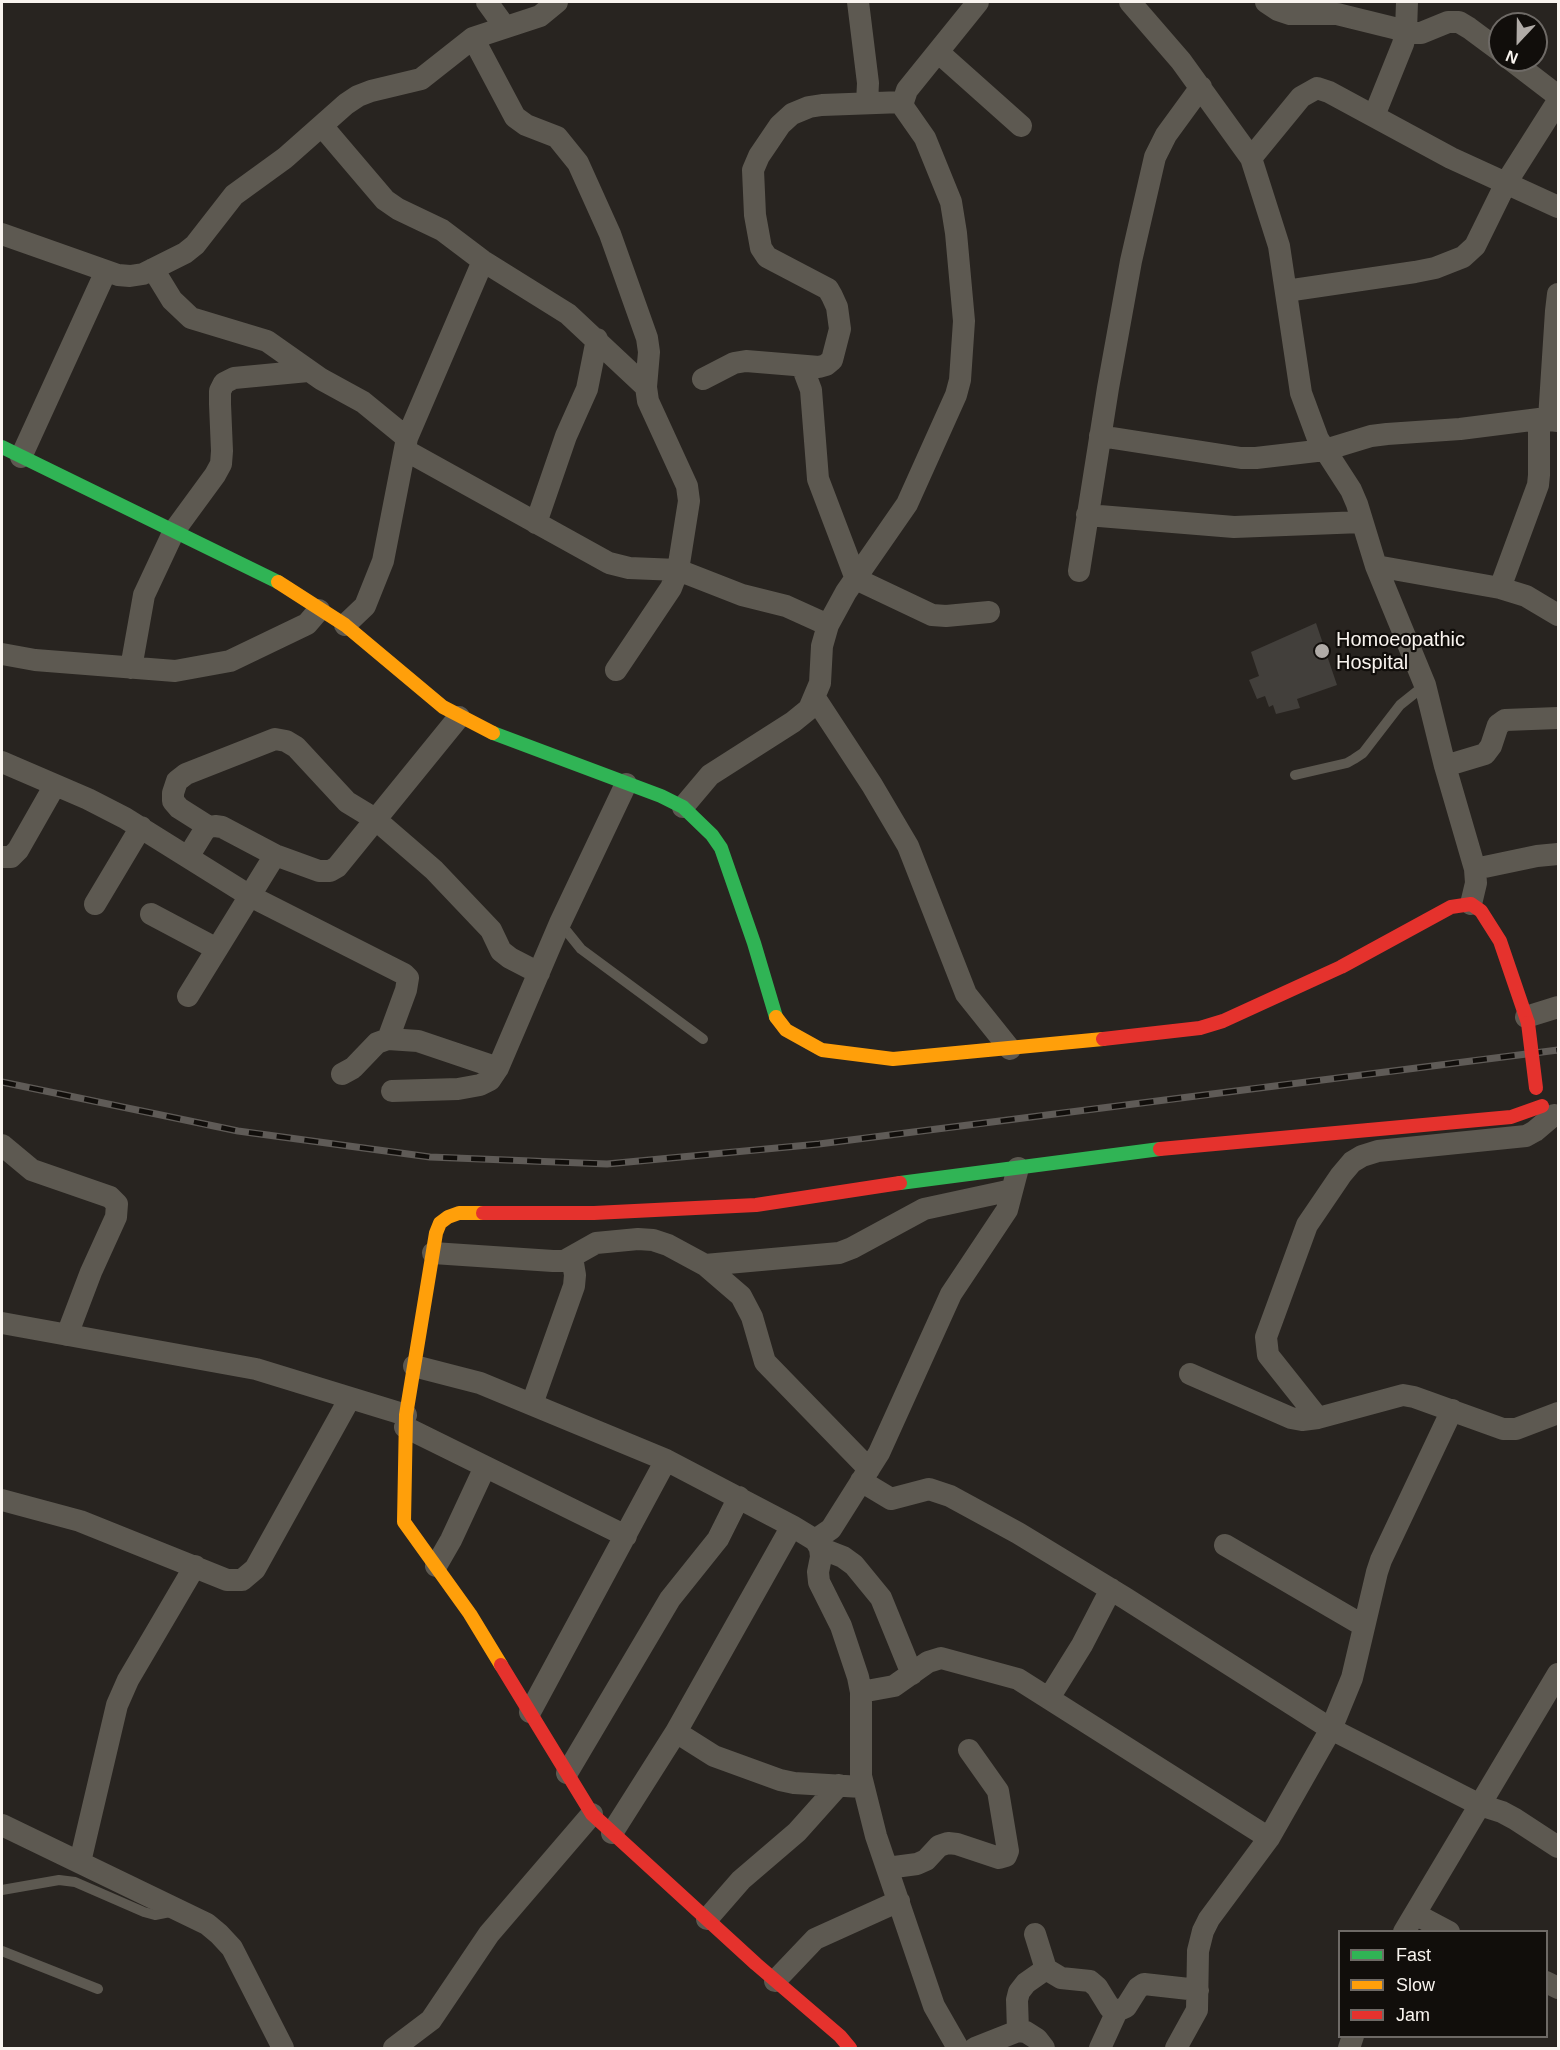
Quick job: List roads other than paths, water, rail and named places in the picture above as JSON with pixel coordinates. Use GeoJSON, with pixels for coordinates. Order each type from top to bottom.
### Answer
{"type":"FeatureCollection","features":[{"type":"Feature","properties":{"kind":"street"},"geometry":{"type":"LineString","coordinates":[[487,2],[505,27]]}},
{"type":"Feature","properties":{"kind":"street"},"geometry":{"type":"LineString","coordinates":[[2,234],[118,275],[130,276],[153,269],[185,253],[195,245],[234,195],[285,158],[358,96],[421,79],[473,38],[540,16],[556,2]]}},
{"type":"Feature","properties":{"kind":"street"},"geometry":{"type":"LineString","coordinates":[[858,2],[868,83],[867,103]]}},
{"type":"Feature","properties":{"kind":"street"},"geometry":{"type":"LineString","coordinates":[[683,807],[710,775],[793,722],[809,709],[820,683],[824,636],[828,625],[846,592],[907,504],[956,395],[960,380],[964,321],[951,202],[925,138],[904,108],[903,102],[907,90],[978,2]]}},
{"type":"Feature","properties":{"kind":"street"},"geometry":{"type":"LineString","coordinates":[[1130,2],[1181,61],[1251,159],[1279,246],[1300,393],[1318,439],[1352,490],[1376,566],[1425,685],[1445,766],[1475,869],[1476,884],[1472,904]]}},
{"type":"Feature","properties":{"kind":"street"},"geometry":{"type":"LineString","coordinates":[[1266,2],[1290,14],[1337,14],[1422,33],[1438,24],[1459,22],[1488,42]]}},
{"type":"Feature","properties":{"kind":"street"},"geometry":{"type":"LineString","coordinates":[[1374,116],[1403,44],[1407,2]]}},
{"type":"Feature","properties":{"kind":"street"},"geometry":{"type":"LineString","coordinates":[[473,38],[515,117],[526,125],[553,134],[578,163],[610,234],[646,338],[649,352],[646,387],[648,401],[689,493],[678,570],[662,604],[616,670]]}},
{"type":"Feature","properties":{"kind":"street"},"geometry":{"type":"LineString","coordinates":[[938,52],[1022,126]]}},
{"type":"Feature","properties":{"kind":"street"},"geometry":{"type":"LineString","coordinates":[[1527,72],[1558,96]]}},
{"type":"Feature","properties":{"kind":"street"},"geometry":{"type":"LineString","coordinates":[[1079,571],[1131,261],[1155,157],[1166,135],[1201,87]]}},
{"type":"Feature","properties":{"kind":"street"},"geometry":{"type":"LineString","coordinates":[[1251,159],[1301,97],[1317,88],[1329,92],[1451,158],[1558,207]]}},
{"type":"Feature","properties":{"kind":"street"},"geometry":{"type":"LineString","coordinates":[[1286,291],[1415,272],[1435,268],[1463,257],[1475,246],[1506,183],[1558,101]]}},
{"type":"Feature","properties":{"kind":"street"},"geometry":{"type":"LineString","coordinates":[[703,379],[734,363],[819,367],[832,360],[840,329],[837,307],[828,289],[775,262],[767,257],[760,248],[755,214],[753,170],[759,156],[780,125],[792,114],[809,107],[822,105],[903,102]]}},
{"type":"Feature","properties":{"kind":"street"},"geometry":{"type":"LineString","coordinates":[[322,126],[385,200],[398,209],[442,230],[483,261],[568,314],[646,387]]}},
{"type":"Feature","properties":{"kind":"street"},"geometry":{"type":"LineString","coordinates":[[345,625],[365,606],[383,561],[406,444],[483,261]]}},
{"type":"Feature","properties":{"kind":"street"},"geometry":{"type":"LineString","coordinates":[[153,269],[172,300],[191,318],[267,341],[308,371],[363,402],[406,444],[536,523],[609,563],[629,568],[678,570],[742,595],[786,606],[828,625]]}},
{"type":"Feature","properties":{"kind":"street"},"geometry":{"type":"LineString","coordinates":[[106,271],[11,452],[279,582],[345,625],[435,700],[459,717],[504,739],[661,796],[683,807],[712,835],[720,848],[754,943],[776,1018],[786,1030],[822,1050],[884,1058],[1010,1049],[1200,1028],[1223,1022],[1356,960],[1451,907],[1472,904],[1481,911],[1500,941],[1527,1020],[1536,1088],[1551,1112]]}},
{"type":"Feature","properties":{"kind":"street"},"geometry":{"type":"LineString","coordinates":[[1500,588],[1538,485],[1549,478],[1549,420],[1558,305]]}},
{"type":"Feature","properties":{"kind":"street"},"geometry":{"type":"LineString","coordinates":[[536,523],[566,436],[587,389],[597,339]]}},
{"type":"Feature","properties":{"kind":"street"},"geometry":{"type":"LineString","coordinates":[[802,366],[811,390],[818,479],[856,579],[932,615],[989,612]]}},
{"type":"Feature","properties":{"kind":"street"},"geometry":{"type":"LineString","coordinates":[[131,668],[144,595],[174,531],[221,464],[220,392],[224,383],[234,378],[308,371]]}},
{"type":"Feature","properties":{"kind":"street"},"geometry":{"type":"LineString","coordinates":[[1100,436],[1241,458],[1325,450],[1371,436],[1387,434],[1549,420]]}},
{"type":"Feature","properties":{"kind":"street"},"geometry":{"type":"LineString","coordinates":[[1087,514],[1234,527],[1362,522]]}},
{"type":"Feature","properties":{"kind":"street"},"geometry":{"type":"LineString","coordinates":[[1376,566],[1500,588],[1540,603],[1558,615]]}},
{"type":"Feature","properties":{"kind":"street"},"geometry":{"type":"LineString","coordinates":[[2,654],[35,660],[175,671],[230,661],[306,624],[320,610]]}},
{"type":"Feature","properties":{"kind":"street"},"geometry":{"type":"LineString","coordinates":[[815,698],[872,785],[908,846],[966,994],[1010,1049]]}},
{"type":"Feature","properties":{"kind":"street"},"geometry":{"type":"LineString","coordinates":[[459,717],[375,819],[337,867],[330,871],[319,871],[275,855],[222,827],[209,827],[179,808],[173,801],[177,781],[186,774],[275,740],[286,741],[296,747],[347,802],[375,819],[434,870],[491,930],[501,951],[539,973]]}},
{"type":"Feature","properties":{"kind":"street"},"geometry":{"type":"LineString","coordinates":[[1445,766],[1485,754],[1491,746],[1498,725],[1505,720],[1558,718]]}},
{"type":"Feature","properties":{"kind":"street"},"geometry":{"type":"LineString","coordinates":[[2,762],[88,799],[141,827],[250,896],[404,974],[408,978],[406,990],[388,1039]]}},
{"type":"Feature","properties":{"kind":"street"},"geometry":{"type":"LineString","coordinates":[[392,1091],[458,1089],[480,1085],[489,1080],[498,1068],[560,923],[626,784]]}},
{"type":"Feature","properties":{"kind":"street"},"geometry":{"type":"LineString","coordinates":[[5,863],[18,850],[55,785]]}},
{"type":"Feature","properties":{"kind":"street"},"geometry":{"type":"LineString","coordinates":[[95,904],[141,827]]}},
{"type":"Feature","properties":{"kind":"street"},"geometry":{"type":"LineString","coordinates":[[188,857],[209,827]]}},
{"type":"Feature","properties":{"kind":"street"},"geometry":{"type":"LineString","coordinates":[[1475,869],[1558,854]]}},
{"type":"Feature","properties":{"kind":"street"},"geometry":{"type":"LineString","coordinates":[[188,996],[275,855]]}},
{"type":"Feature","properties":{"kind":"street"},"geometry":{"type":"LineString","coordinates":[[151,914],[217,949]]}},
{"type":"Feature","properties":{"kind":"street"},"geometry":{"type":"LineString","coordinates":[[1527,1020],[1558,1006]]}},
{"type":"Feature","properties":{"kind":"street"},"geometry":{"type":"LineString","coordinates":[[342,1074],[353,1068],[377,1043],[388,1039],[418,1041],[498,1068]]}},
{"type":"Feature","properties":{"kind":"street"},"geometry":{"type":"LineString","coordinates":[[705,1265],[839,1253],[924,1209],[1015,1179],[1143,1150],[1551,1112]]}},
{"type":"Feature","properties":{"kind":"street"},"geometry":{"type":"LineString","coordinates":[[1318,1418],[1268,1355],[1266,1337],[1308,1226],[1341,1175],[1352,1162],[1378,1151],[1526,1136],[1535,1131],[1551,1112]]}},
{"type":"Feature","properties":{"kind":"street"},"geometry":{"type":"LineString","coordinates":[[2,1144],[32,1170],[110,1197],[117,1204],[116,1217],[91,1272],[67,1335]]}},
{"type":"Feature","properties":{"kind":"street"},"geometry":{"type":"LineString","coordinates":[[850,2049],[840,2036],[592,1814],[465,1606],[404,1522],[405,1421],[432,1252],[440,1223],[459,1213],[594,1213],[756,1205],[887,1185],[1015,1179]]}},
{"type":"Feature","properties":{"kind":"street"},"geometry":{"type":"LineString","coordinates":[[957,2049],[934,2006],[862,1787],[861,1692],[849,1644],[819,1582],[817,1544],[831,1529],[879,1453],[951,1294],[1002,1221],[1015,1179]]}},
{"type":"Feature","properties":{"kind":"street"},"geometry":{"type":"LineString","coordinates":[[432,1252],[564,1261],[596,1243],[638,1239],[653,1240],[668,1245],[705,1265],[741,1296],[752,1317],[765,1362],[882,1496],[891,1499],[929,1489],[950,1496],[1018,1533],[1111,1589],[1331,1729],[1480,1805],[1502,1812],[1558,1847]]}},
{"type":"Feature","properties":{"kind":"street"},"geometry":{"type":"LineString","coordinates":[[532,1404],[574,1286],[572,1257]]}},
{"type":"Feature","properties":{"kind":"street"},"geometry":{"type":"LineString","coordinates":[[2,1323],[256,1369],[350,1398],[405,1421],[485,1467],[626,1536]]}},
{"type":"Feature","properties":{"kind":"street"},"geometry":{"type":"LineString","coordinates":[[414,1366],[480,1383],[666,1460],[792,1526],[817,1544],[843,1557],[854,1565],[881,1598],[912,1674]]}},
{"type":"Feature","properties":{"kind":"street"},"geometry":{"type":"LineString","coordinates":[[1190,1374],[1291,1418],[1302,1420],[1318,1418],[1403,1395],[1503,1429],[1516,1429],[1558,1413]]}},
{"type":"Feature","properties":{"kind":"street"},"geometry":{"type":"LineString","coordinates":[[2,1500],[80,1521],[227,1580],[242,1580],[255,1569],[350,1398]]}},
{"type":"Feature","properties":{"kind":"street"},"geometry":{"type":"LineString","coordinates":[[1176,2049],[1197,2010],[1198,1951],[1203,1931],[1209,1919],[1269,1838],[1331,1729],[1352,1677],[1381,1560],[1452,1410]]}},
{"type":"Feature","properties":{"kind":"street"},"geometry":{"type":"LineString","coordinates":[[530,1712],[666,1460]]}},
{"type":"Feature","properties":{"kind":"street"},"geometry":{"type":"LineString","coordinates":[[435,1566],[451,1540],[485,1467]]}},
{"type":"Feature","properties":{"kind":"street"},"geometry":{"type":"LineString","coordinates":[[567,1773],[670,1599],[718,1539],[739,1497]]}},
{"type":"Feature","properties":{"kind":"street"},"geometry":{"type":"LineString","coordinates":[[612,1833],[676,1732],[792,1526]]}},
{"type":"Feature","properties":{"kind":"street"},"geometry":{"type":"LineString","coordinates":[[1226,1545],[1364,1626]]}},
{"type":"Feature","properties":{"kind":"street"},"geometry":{"type":"LineString","coordinates":[[80,1862],[117,1705],[128,1680],[195,1566]]}},
{"type":"Feature","properties":{"kind":"street"},"geometry":{"type":"LineString","coordinates":[[1049,1698],[1082,1645],[1111,1589]]}},
{"type":"Feature","properties":{"kind":"street"},"geometry":{"type":"LineString","coordinates":[[861,1692],[894,1686],[935,1658],[950,1659],[1018,1679],[1269,1838]]}},
{"type":"Feature","properties":{"kind":"street"},"geometry":{"type":"LineString","coordinates":[[1440,1930],[1410,1923],[1558,1674]]}},
{"type":"Feature","properties":{"kind":"street"},"geometry":{"type":"LineString","coordinates":[[676,1732],[714,1756],[762,1774],[794,1783],[862,1787]]}},
{"type":"Feature","properties":{"kind":"street"},"geometry":{"type":"LineString","coordinates":[[887,1868],[917,1864],[926,1860],[939,1846],[948,1843],[999,1858],[1006,1856],[1008,1851],[998,1791],[969,1750]]}},
{"type":"Feature","properties":{"kind":"street"},"geometry":{"type":"LineString","coordinates":[[707,1919],[736,1885],[797,1832],[839,1785]]}},
{"type":"Feature","properties":{"kind":"street"},"geometry":{"type":"LineString","coordinates":[[394,2049],[431,2020],[489,1934],[592,1814]]}},
{"type":"Feature","properties":{"kind":"street"},"geometry":{"type":"LineString","coordinates":[[2,1825],[207,1924],[232,1948],[283,2049]]}},
{"type":"Feature","properties":{"kind":"street"},"geometry":{"type":"LineString","coordinates":[[776,1981],[815,1939],[899,1901]]}},
{"type":"Feature","properties":{"kind":"street"},"geometry":{"type":"LineString","coordinates":[[1035,1934],[1046,1970],[1061,1978],[1090,1982],[1097,1988],[1110,2008],[1117,2011]]}},
{"type":"Feature","properties":{"kind":"street"},"geometry":{"type":"LineString","coordinates":[[1018,2031],[1019,1992],[1026,1983],[1046,1970]]}},
{"type":"Feature","properties":{"kind":"street"},"geometry":{"type":"LineString","coordinates":[[1100,2049],[1117,2011],[1126,2007],[1138,1988],[1144,1984],[1198,1990]]}},
{"type":"Feature","properties":{"kind":"street"},"geometry":{"type":"LineString","coordinates":[[975,2049],[1018,2031],[1026,2032],[1037,2039],[1044,2049]]}},
{"type":"Feature","properties":{"kind":"lane"},"geometry":{"type":"LineString","coordinates":[[1295,775],[1347,763],[1363,753],[1400,705],[1425,685]]}},
{"type":"Feature","properties":{"kind":"lane"},"geometry":{"type":"LineString","coordinates":[[560,923],[581,949],[704,1039]]}},
{"type":"Feature","properties":{"kind":"lane"},"geometry":{"type":"LineString","coordinates":[[2,1890],[59,1880],[75,1882],[149,1913],[165,1914],[178,1910]]}},
{"type":"Feature","properties":{"kind":"lane"},"geometry":{"type":"LineString","coordinates":[[2,1951],[98,1989]]}},
{"type":"Feature","properties":{"kind":"railway"},"geometry":{"type":"LineString","coordinates":[[2,1082],[238,1131],[430,1157],[607,1164],[819,1144],[1558,1050]]}},
{"type":"Feature","properties":{"kind":"place","name":"Homoeopathic Hospital"},"geometry":{"type":"Point","coordinates":[1322,651]}}]}
